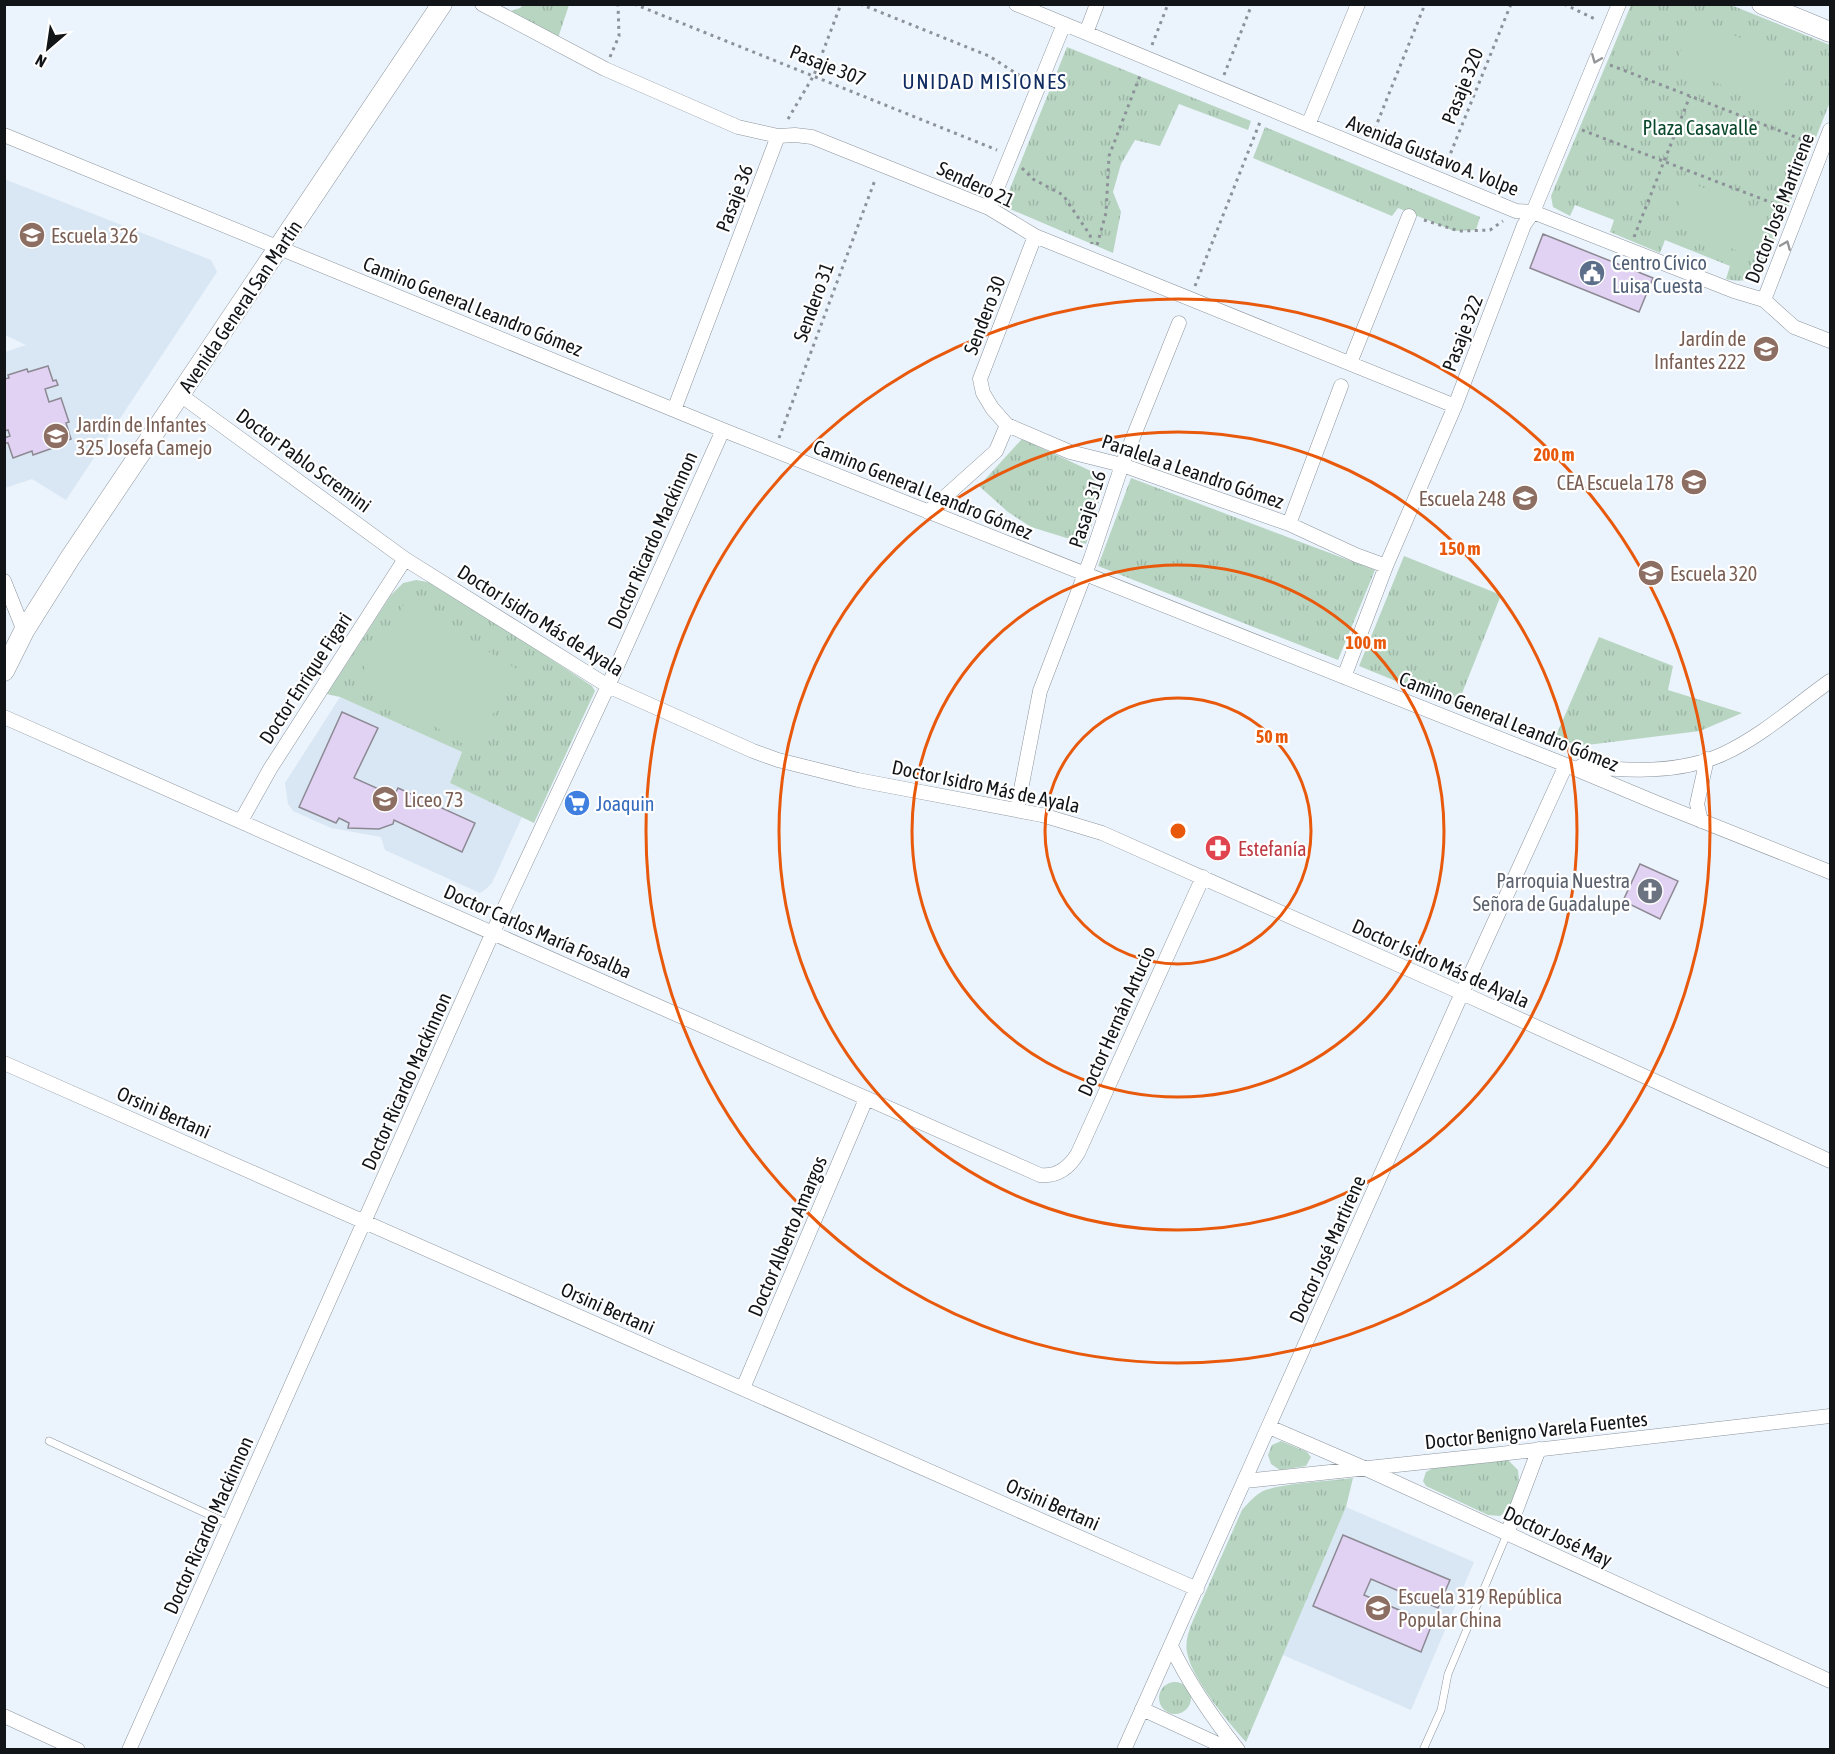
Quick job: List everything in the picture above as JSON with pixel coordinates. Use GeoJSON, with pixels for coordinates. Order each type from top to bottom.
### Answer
{"type":"FeatureCollection","features":[{"type":"Feature","properties":{"kind":"main road","name":"Avenida General San Martín"},"geometry":{"type":"LineString","coordinates":[[4,671],[24,631],[70,558],[442,4]]}},
{"type":"Feature","properties":{"kind":"main road"},"geometry":{"type":"LineString","coordinates":[[1762,4],[1830,32]]}},
{"type":"Feature","properties":{"kind":"street","name":"Sendero 21"},"geometry":{"type":"LineString","coordinates":[[483,4],[605,69],[738,127],[777,136],[812,137],[988,208],[1035,236],[1455,406]]}},
{"type":"Feature","properties":{"kind":"street","name":"Avenida Gustavo A. Volpe"},"geometry":{"type":"LineString","coordinates":[[1016,4],[1516,211],[1533,212],[1734,291],[1764,300],[1794,327],[1830,341]]}},
{"type":"Feature","properties":{"kind":"street"},"geometry":{"type":"LineString","coordinates":[[1086,33],[1097,4]]}},
{"type":"Feature","properties":{"kind":"street"},"geometry":{"type":"LineString","coordinates":[[1308,125],[1358,4]]}},
{"type":"Feature","properties":{"kind":"street","name":"Pasaje 322"},"geometry":{"type":"LineString","coordinates":[[1344,677],[1386,566],[1455,406],[1524,225],[1533,212],[1619,4]]}},
{"type":"Feature","properties":{"kind":"street"},"geometry":{"type":"LineString","coordinates":[[988,208],[1064,24]]}},
{"type":"Feature","properties":{"kind":"street","name":"Doctor José Martirene"},"geometry":{"type":"LineString","coordinates":[[1764,300],[1830,130]]}},
{"type":"Feature","properties":{"kind":"street","name":"Camino General Leandro Gómez"},"geometry":{"type":"LineString","coordinates":[[4,135],[774,451],[1830,872]]}},
{"type":"Feature","properties":{"kind":"street","name":"Pasaje 36"},"geometry":{"type":"LineString","coordinates":[[674,410],[777,136]]}},
{"type":"Feature","properties":{"kind":"street"},"geometry":{"type":"LineString","coordinates":[[1350,363],[1409,216]]}},
{"type":"Feature","properties":{"kind":"street","name":"Sendero 30"},"geometry":{"type":"LineString","coordinates":[[992,408],[983,393],[980,379],[1035,236]]}},
{"type":"Feature","properties":{"kind":"street","name":"Pasaje 316"},"geometry":{"type":"LineString","coordinates":[[1017,810],[1040,691],[1085,574],[1122,465],[1179,323]]}},
{"type":"Feature","properties":{"kind":"street"},"geometry":{"type":"LineString","coordinates":[[1289,524],[1341,386]]}},
{"type":"Feature","properties":{"kind":"street","name":"Doctor Pablo Scremini"},"geometry":{"type":"LineString","coordinates":[[180,394],[405,559]]}},
{"type":"Feature","properties":{"kind":"street","name":"Paralela a Leandro Gómez"},"geometry":{"type":"LineString","coordinates":[[992,408],[1007,425],[1070,452],[1122,465],[1289,524],[1356,555],[1386,566]]}},
{"type":"Feature","properties":{"kind":"street"},"geometry":{"type":"LineString","coordinates":[[928,512],[996,451],[1007,425]]}},
{"type":"Feature","properties":{"kind":"street","name":"Doctor Ricardo Mackinnon"},"geometry":{"type":"LineString","coordinates":[[129,1749],[493,932],[608,686],[723,430]]}},
{"type":"Feature","properties":{"kind":"street","name":"Doctor Isidro Más de Ayala"},"geometry":{"type":"LineString","coordinates":[[405,559],[608,686],[753,751],[778,760],[858,780],[1050,817],[1102,833],[1462,993],[1830,1161]]}},
{"type":"Feature","properties":{"kind":"street","name":"Doctor Enrique Figari"},"geometry":{"type":"LineString","coordinates":[[241,821],[270,769],[405,559]]}},
{"type":"Feature","properties":{"kind":"street"},"geometry":{"type":"LineString","coordinates":[[4,581],[24,631]]}},
{"type":"Feature","properties":{"kind":"street"},"geometry":{"type":"LineString","coordinates":[[1566,765],[1615,770],[1661,769],[1692,764],[1723,754],[1757,734],[1830,681]]}},
{"type":"Feature","properties":{"kind":"street","name":"Doctor Carlos María Fosalba"},"geometry":{"type":"LineString","coordinates":[[4,717],[1040,1175],[1057,1174]]}},
{"type":"Feature","properties":{"kind":"street"},"geometry":{"type":"LineString","coordinates":[[1701,820],[1697,804],[1707,759]]}},
{"type":"Feature","properties":{"kind":"street","name":"Doctor José Martirene"},"geometry":{"type":"LineString","coordinates":[[1124,1749],[1566,765]]}},
{"type":"Feature","properties":{"kind":"street","name":"Doctor Hernán Artucio"},"geometry":{"type":"LineString","coordinates":[[1057,1174],[1073,1161],[1078,1153],[1203,878]]}},
{"type":"Feature","properties":{"kind":"street","name":"Orsini Bertani"},"geometry":{"type":"LineString","coordinates":[[4,1062],[364,1223],[1197,1589]]}},
{"type":"Feature","properties":{"kind":"street","name":"Doctor Alberto Amargos"},"geometry":{"type":"LineString","coordinates":[[743,1388],[866,1099]]}},
{"type":"Feature","properties":{"kind":"street","name":"Doctor Benigno Varela Fuentes"},"geometry":{"type":"LineString","coordinates":[[1245,1481],[1830,1416]]}},
{"type":"Feature","properties":{"kind":"street","name":"Doctor José May"},"geometry":{"type":"LineString","coordinates":[[1269,1427],[1364,1468],[1830,1681]]}},
{"type":"Feature","properties":{"kind":"street"},"geometry":{"type":"LineString","coordinates":[[1507,1534],[1539,1449]]}},
{"type":"Feature","properties":{"kind":"street"},"geometry":{"type":"LineString","coordinates":[[1171,1646],[1185,1676],[1216,1722],[1238,1749]]}},
{"type":"Feature","properties":{"kind":"street"},"geometry":{"type":"LineString","coordinates":[[1142,1709],[1231,1749]]}},
{"type":"Feature","properties":{"kind":"street"},"geometry":{"type":"LineString","coordinates":[[4,1716],[78,1749]]}},
{"type":"Feature","properties":{"kind":"lane"},"geometry":{"type":"LineString","coordinates":[[49,1441],[230,1524]]}},
{"type":"Feature","properties":{"kind":"lane"},"geometry":{"type":"LineString","coordinates":[[1423,1749],[1441,1710],[1448,1674],[1507,1534]]}},
{"type":"Feature","properties":{"kind":"path"},"geometry":{"type":"LineString","coordinates":[[605,69],[619,36],[618,4]]}},
{"type":"Feature","properties":{"kind":"path","name":"Pasaje 307"},"geometry":{"type":"LineString","coordinates":[[634,4],[1010,156]]}},
{"type":"Feature","properties":{"kind":"path"},"geometry":{"type":"LineString","coordinates":[[777,136],[814,75],[841,4]]}},
{"type":"Feature","properties":{"kind":"path"},"geometry":{"type":"LineString","coordinates":[[860,4],[989,56],[1038,88]]}},
{"type":"Feature","properties":{"kind":"path"},"geometry":{"type":"LineString","coordinates":[[1093,258],[1106,213],[1109,156],[1168,4]]}},
{"type":"Feature","properties":{"kind":"path"},"geometry":{"type":"LineString","coordinates":[[1219,88],[1252,4]]}},
{"type":"Feature","properties":{"kind":"path"},"geometry":{"type":"LineString","coordinates":[[1367,149],[1425,4]]}},
{"type":"Feature","properties":{"kind":"path","name":"Pasaje 320"},"geometry":{"type":"LineString","coordinates":[[1440,180],[1511,4]]}},
{"type":"Feature","properties":{"kind":"path"},"geometry":{"type":"LineString","coordinates":[[1564,4],[1610,25]]}},
{"type":"Feature","properties":{"kind":"path"},"geometry":{"type":"LineString","coordinates":[[1596,59],[1824,148]]}},
{"type":"Feature","properties":{"kind":"path"},"geometry":{"type":"LineString","coordinates":[[1629,249],[1690,96]]}},
{"type":"Feature","properties":{"kind":"path"},"geometry":{"type":"LineString","coordinates":[[1191,298],[1266,107]]}},
{"type":"Feature","properties":{"kind":"path"},"geometry":{"type":"LineString","coordinates":[[1569,125],[1799,213]]}},
{"type":"Feature","properties":{"kind":"path"},"geometry":{"type":"LineString","coordinates":[[1010,156],[1033,179],[1063,195],[1090,234],[1093,258]]}},
{"type":"Feature","properties":{"kind":"path","name":"Sendero 31"},"geometry":{"type":"LineString","coordinates":[[774,451],[880,164]]}},
{"type":"Feature","properties":{"kind":"path"},"geometry":{"type":"LineString","coordinates":[[1409,216],[1459,231],[1490,230],[1516,211]]}},
{"type":"Feature","properties":{"kind":"shaded area"},"geometry":{"type":"Polygon","coordinates":[[[4,179],[211,260],[217,272],[66,500],[32,479],[5,488],[5,352],[26,345],[5,335],[4,179]]]}},
{"type":"Feature","properties":{"kind":"shaded area","name":"Liceo 73"},"geometry":{"type":"Polygon","coordinates":[[[340,697],[462,752],[450,783],[522,817],[492,883],[486,889],[480,893],[385,850],[381,837],[331,828],[293,811],[288,804],[285,783],[340,697]]]}},
{"type":"Feature","properties":{"kind":"shaded area","name":"Escuela 319 República Popular China"},"geometry":{"type":"Polygon","coordinates":[[[1346,1507],[1474,1562],[1411,1710],[1283,1655],[1346,1507]]]}},
{"type":"Feature","properties":{"kind":"green space"},"geometry":{"type":"Polygon","coordinates":[[[523,5],[569,5],[558,38],[508,12],[523,5]]]}},
{"type":"Feature","properties":{"kind":"green space","name":"Plaza Casavalle"},"geometry":{"type":"Polygon","coordinates":[[[1631,5],[1731,5],[1830,45],[1830,102],[1764,268],[1751,278],[1737,281],[1726,279],[1730,266],[1665,240],[1660,253],[1610,232],[1614,220],[1575,205],[1570,216],[1553,207],[1551,196],[1631,5]]]}},
{"type":"Feature","properties":{"kind":"green space"},"geometry":{"type":"Polygon","coordinates":[[[1693,19],[1795,60],[1776,107],[1675,66],[1693,19]]]}},
{"type":"Feature","properties":{"kind":"green space"},"geometry":{"type":"Polygon","coordinates":[[[1067,47],[1251,121],[1248,130],[1179,104],[1160,146],[1135,140],[1121,164],[1113,192],[1121,212],[1113,253],[1003,206],[1067,47]]]}},
{"type":"Feature","properties":{"kind":"green space"},"geometry":{"type":"Polygon","coordinates":[[[1265,127],[1480,217],[1476,230],[1454,231],[1398,208],[1392,216],[1253,158],[1265,127]]]}},
{"type":"Feature","properties":{"kind":"green space"},"geometry":{"type":"Polygon","coordinates":[[[1688,182],[1768,213],[1751,256],[1671,225],[1688,182]]]}},
{"type":"Feature","properties":{"kind":"green space"},"geometry":{"type":"Polygon","coordinates":[[[1022,439],[1106,478],[1086,544],[1031,527],[1008,512],[979,486],[1022,439]]]}},
{"type":"Feature","properties":{"kind":"green space"},"geometry":{"type":"Polygon","coordinates":[[[1131,478],[1375,570],[1338,660],[1098,566],[1131,478]]]}},
{"type":"Feature","properties":{"kind":"green space"},"geometry":{"type":"Polygon","coordinates":[[[1404,556],[1501,595],[1457,706],[1359,666],[1404,556]]]}},
{"type":"Feature","properties":{"kind":"green space"},"geometry":{"type":"Polygon","coordinates":[[[416,580],[439,586],[592,686],[595,691],[534,823],[450,783],[462,752],[340,697],[327,694],[391,595],[403,583],[416,580]]]}},
{"type":"Feature","properties":{"kind":"green space"},"geometry":{"type":"Polygon","coordinates":[[[406,601],[520,671],[471,749],[358,679],[406,601]]]}},
{"type":"Feature","properties":{"kind":"green space"},"geometry":{"type":"Polygon","coordinates":[[[1599,637],[1673,666],[1668,690],[1742,713],[1700,731],[1579,746],[1555,738],[1599,637]]]}},
{"type":"Feature","properties":{"kind":"green space"},"geometry":{"type":"Polygon","coordinates":[[[1281,1441],[1307,1452],[1311,1457],[1306,1466],[1280,1470],[1271,1464],[1268,1455],[1272,1445],[1281,1441]]]}},
{"type":"Feature","properties":{"kind":"green space"},"geometry":{"type":"Polygon","coordinates":[[[1508,1460],[1518,1470],[1519,1482],[1507,1511],[1500,1516],[1488,1515],[1426,1486],[1423,1481],[1426,1472],[1433,1468],[1508,1460]]]}},
{"type":"Feature","properties":{"kind":"green space"},"geometry":{"type":"Polygon","coordinates":[[[1353,1478],[1346,1507],[1246,1742],[1211,1699],[1195,1674],[1186,1649],[1191,1625],[1242,1510],[1254,1497],[1263,1491],[1282,1486],[1353,1478]]]}},
{"type":"Feature","properties":{"kind":"green space"},"geometry":{"type":"Polygon","coordinates":[[[1175,1682],[1186,1687],[1191,1698],[1186,1709],[1175,1714],[1164,1709],[1159,1698],[1164,1687],[1175,1682]]]}},
{"type":"Feature","properties":{"kind":"building","name":"Centro Cívico Luisa Cuesta"},"geometry":{"type":"Polygon","coordinates":[[[1543,234],[1653,278],[1639,312],[1530,268],[1543,234]]]}},
{"type":"Feature","properties":{"kind":"building"},"geometry":{"type":"Polygon","coordinates":[[[48,366],[53,381],[56,380],[58,385],[45,389],[49,402],[61,398],[69,422],[66,423],[71,439],[52,445],[53,448],[33,455],[32,451],[13,458],[8,443],[4,441],[4,438],[10,436],[8,430],[4,431],[4,379],[9,378],[8,375],[27,369],[28,372],[48,366]]]}},
{"type":"Feature","properties":{"kind":"building"},"geometry":{"type":"Polygon","coordinates":[[[342,712],[378,728],[354,778],[394,796],[398,788],[475,823],[462,852],[394,820],[393,824],[379,829],[348,828],[349,823],[339,818],[336,823],[299,807],[342,712]]]}},
{"type":"Feature","properties":{"kind":"building","name":"Parroquia Nuestra Señora de Guadalupe"},"geometry":{"type":"Polygon","coordinates":[[[1640,864],[1678,881],[1660,919],[1623,901],[1640,864]]]}},
{"type":"Feature","properties":{"kind":"building"},"geometry":{"type":"Polygon","coordinates":[[[1343,1535],[1450,1580],[1438,1608],[1371,1579],[1364,1595],[1432,1624],[1421,1652],[1313,1606],[1343,1535]]]}},
{"type":"Feature","properties":{"kind":"place","name":"Escuela 326"},"geometry":{"type":"Point","coordinates":[32,235]}},
{"type":"Feature","properties":{"kind":"place","name":"Centro Cívico Luisa Cuesta"},"geometry":{"type":"Point","coordinates":[1592,273]}},
{"type":"Feature","properties":{"kind":"place","name":"Jardín de Infantes 222"},"geometry":{"type":"Point","coordinates":[1766,349]}},
{"type":"Feature","properties":{"kind":"place","name":"Jardín de Infantes 325 Josefa Camejo"},"geometry":{"type":"Point","coordinates":[56,436]}},
{"type":"Feature","properties":{"kind":"place","name":"CEA Escuela 178"},"geometry":{"type":"Point","coordinates":[1694,482]}},
{"type":"Feature","properties":{"kind":"place","name":"Escuela 248"},"geometry":{"type":"Point","coordinates":[1525,498]}},
{"type":"Feature","properties":{"kind":"place","name":"Escuela 320"},"geometry":{"type":"Point","coordinates":[1651,573]}},
{"type":"Feature","properties":{"kind":"place","name":"Liceo 73"},"geometry":{"type":"Point","coordinates":[385,799]}},
{"type":"Feature","properties":{"kind":"place","name":"Joaquin"},"geometry":{"type":"Point","coordinates":[577,803]}},
{"type":"Feature","properties":{"kind":"place","name":"Estefanía"},"geometry":{"type":"Point","coordinates":[1218,848]}},
{"type":"Feature","properties":{"kind":"place","name":"Parroquia Nuestra Señora de Guadalupe"},"geometry":{"type":"Point","coordinates":[1650,891]}},
{"type":"Feature","properties":{"kind":"place","name":"Escuela 319 República Popular China"},"geometry":{"type":"Point","coordinates":[1378,1608]}},
{"type":"Feature","properties":{"kind":"district","name":"UNIDAD MISIONES"},"geometry":{"type":"Point","coordinates":[985,81]}}]}
